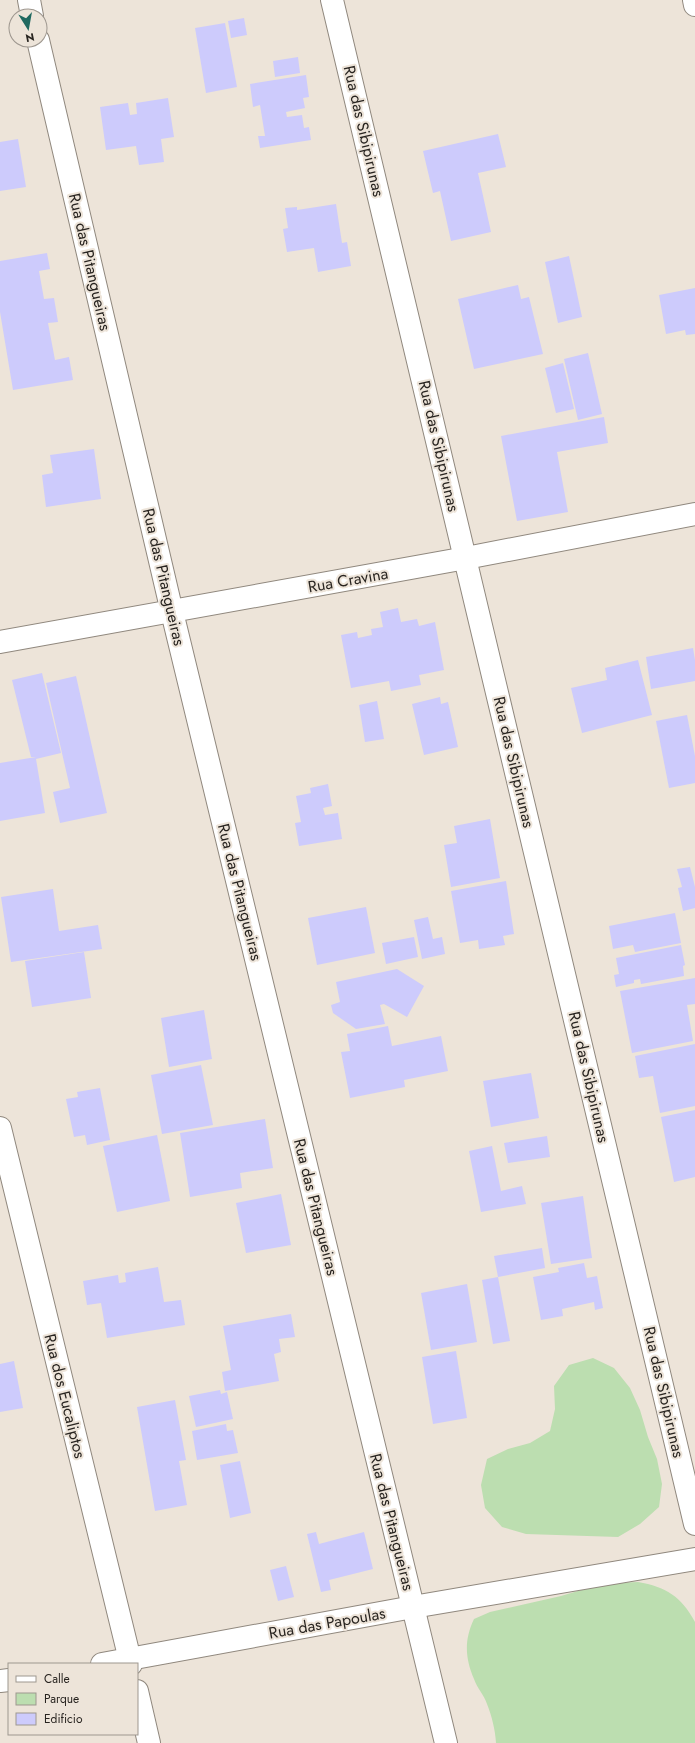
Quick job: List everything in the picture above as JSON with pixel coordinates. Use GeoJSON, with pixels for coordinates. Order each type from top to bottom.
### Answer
{"type":"FeatureCollection","features":[{"type":"Feature","properties":{"kind":"street","name":"Rua das Sibipirunas"},"geometry":{"type":"LineString","coordinates":[[332,0],[695,1524]]}},
{"type":"Feature","properties":{"kind":"street"},"geometry":{"type":"LineString","coordinates":[[694,0],[695,5]]}},
{"type":"Feature","properties":{"kind":"street","name":"Rua das Pitangueiras"},"geometry":{"type":"LineString","coordinates":[[40,48],[172,612],[446,1743]]}},
{"type":"Feature","properties":{"kind":"street","name":"Rua Cravina"},"geometry":{"type":"LineString","coordinates":[[0,642],[466,558],[695,514]]}},
{"type":"Feature","properties":{"kind":"street","name":"Rua dos Eucaliptos"},"geometry":{"type":"LineString","coordinates":[[0,1128],[130,1662]]}},
{"type":"Feature","properties":{"kind":"street","name":"Rua das Papoulas"},"geometry":{"type":"LineString","coordinates":[[116,1663],[130,1662],[413,1608],[695,1559]]}},
{"type":"Feature","properties":{"kind":"street"},"geometry":{"type":"LineString","coordinates":[[138,1695],[149,1743]]}},
{"type":"Feature","properties":{"kind":"green space"},"geometry":{"type":"Polygon","coordinates":[[[593,1358],[614,1368],[630,1388],[640,1410],[648,1437],[657,1459],[662,1484],[659,1507],[640,1524],[618,1537],[526,1534],[502,1527],[485,1508],[481,1485],[487,1459],[508,1449],[530,1443],[550,1431],[555,1409],[554,1386],[569,1365],[593,1358]]]}},
{"type":"Feature","properties":{"kind":"green space"},"geometry":{"type":"Polygon","coordinates":[[[638,1582],[657,1587],[672,1594],[684,1605],[695,1622],[695,1743],[496,1743],[494,1728],[486,1701],[475,1682],[467,1656],[467,1642],[474,1619],[490,1612],[561,1596],[588,1588],[614,1583],[638,1582]]]}},
{"type":"Feature","properties":{"kind":"building"},"geometry":{"type":"Polygon","coordinates":[[[244,18],[247,35],[231,38],[228,21],[244,18]]]}},
{"type":"Feature","properties":{"kind":"building"},"geometry":{"type":"Polygon","coordinates":[[[225,23],[237,87],[206,93],[195,28],[225,23]]]}},
{"type":"Feature","properties":{"kind":"building"},"geometry":{"type":"Polygon","coordinates":[[[298,57],[300,73],[275,77],[273,61],[298,57]]]}},
{"type":"Feature","properties":{"kind":"building"},"geometry":{"type":"Polygon","coordinates":[[[306,75],[309,97],[303,98],[305,108],[286,112],[287,117],[302,115],[304,128],[309,127],[311,140],[260,148],[258,136],[265,136],[260,105],[253,107],[250,84],[306,75]]]}},
{"type":"Feature","properties":{"kind":"building"},"geometry":{"type":"Polygon","coordinates":[[[168,98],[174,137],[161,139],[164,162],[139,165],[136,146],[106,150],[100,107],[128,103],[130,115],[137,114],[136,103],[168,98]]]}},
{"type":"Feature","properties":{"kind":"building"},"geometry":{"type":"Polygon","coordinates":[[[498,134],[506,167],[478,173],[491,232],[451,241],[440,191],[433,193],[423,151],[498,134]]]}},
{"type":"Feature","properties":{"kind":"building"},"geometry":{"type":"Polygon","coordinates":[[[18,139],[26,187],[0,191],[0,142],[18,139]]]}},
{"type":"Feature","properties":{"kind":"building"},"geometry":{"type":"Polygon","coordinates":[[[336,204],[342,243],[347,242],[351,266],[318,272],[314,248],[287,252],[283,229],[288,228],[285,208],[297,207],[297,210],[336,204]]]}},
{"type":"Feature","properties":{"kind":"building"},"geometry":{"type":"Polygon","coordinates":[[[47,253],[50,269],[39,271],[44,299],[54,298],[58,322],[48,323],[55,360],[69,357],[73,380],[13,390],[0,312],[0,261],[47,253]]]}},
{"type":"Feature","properties":{"kind":"building"},"geometry":{"type":"Polygon","coordinates":[[[569,256],[582,317],[558,323],[545,262],[569,256]]]}},
{"type":"Feature","properties":{"kind":"building"},"geometry":{"type":"Polygon","coordinates":[[[518,285],[521,299],[529,297],[543,354],[474,369],[458,299],[518,285]]]}},
{"type":"Feature","properties":{"kind":"building"},"geometry":{"type":"Polygon","coordinates":[[[695,288],[695,334],[686,335],[685,330],[666,334],[659,295],[695,288]]]}},
{"type":"Feature","properties":{"kind":"building"},"geometry":{"type":"Polygon","coordinates":[[[588,353],[602,414],[578,420],[564,359],[588,353]]]}},
{"type":"Feature","properties":{"kind":"building"},"geometry":{"type":"Polygon","coordinates":[[[563,363],[574,409],[556,413],[545,368],[563,363]]]}},
{"type":"Feature","properties":{"kind":"building"},"geometry":{"type":"Polygon","coordinates":[[[604,417],[608,443],[557,452],[568,512],[517,521],[501,436],[604,417]]]}},
{"type":"Feature","properties":{"kind":"building"},"geometry":{"type":"Polygon","coordinates":[[[94,449],[101,499],[46,507],[42,475],[53,473],[50,455],[94,449]]]}},
{"type":"Feature","properties":{"kind":"building"},"geometry":{"type":"Polygon","coordinates":[[[398,608],[401,622],[417,619],[419,626],[435,622],[444,670],[419,675],[421,685],[391,691],[389,681],[351,688],[341,635],[357,632],[358,638],[372,635],[371,629],[383,627],[380,612],[398,608]]]}},
{"type":"Feature","properties":{"kind":"building"},"geometry":{"type":"Polygon","coordinates":[[[693,648],[695,660],[695,681],[651,689],[646,657],[693,648]]]}},
{"type":"Feature","properties":{"kind":"building"},"geometry":{"type":"Polygon","coordinates":[[[638,660],[652,715],[582,733],[571,688],[607,680],[605,668],[638,660]]]}},
{"type":"Feature","properties":{"kind":"building"},"geometry":{"type":"Polygon","coordinates":[[[42,673],[61,753],[36,759],[45,813],[0,821],[0,763],[36,757],[31,757],[12,680],[42,673]]]}},
{"type":"Feature","properties":{"kind":"building"},"geometry":{"type":"Polygon","coordinates":[[[76,676],[107,813],[60,823],[53,792],[70,788],[46,683],[76,676]]]}},
{"type":"Feature","properties":{"kind":"building"},"geometry":{"type":"Polygon","coordinates":[[[440,697],[441,704],[448,702],[458,747],[424,755],[412,704],[440,697]]]}},
{"type":"Feature","properties":{"kind":"building"},"geometry":{"type":"Polygon","coordinates":[[[377,701],[384,739],[365,742],[359,705],[377,701]]]}},
{"type":"Feature","properties":{"kind":"building"},"geometry":{"type":"Polygon","coordinates":[[[687,715],[695,756],[695,783],[669,788],[656,721],[687,715]]]}},
{"type":"Feature","properties":{"kind":"building"},"geometry":{"type":"Polygon","coordinates":[[[328,784],[332,806],[323,808],[325,815],[338,813],[342,839],[299,846],[295,823],[301,822],[296,796],[311,793],[310,788],[328,784]]]}},
{"type":"Feature","properties":{"kind":"building"},"geometry":{"type":"Polygon","coordinates":[[[490,819],[500,878],[451,887],[444,845],[457,843],[454,826],[490,819]]]}},
{"type":"Feature","properties":{"kind":"building"},"geometry":{"type":"Polygon","coordinates":[[[690,867],[695,887],[695,908],[683,911],[678,888],[682,887],[677,869],[690,867]]]}},
{"type":"Feature","properties":{"kind":"building"},"geometry":{"type":"Polygon","coordinates":[[[506,881],[514,934],[503,936],[505,945],[479,949],[478,940],[460,943],[451,891],[506,881]]]}},
{"type":"Feature","properties":{"kind":"building"},"geometry":{"type":"Polygon","coordinates":[[[53,889],[59,931],[98,925],[102,949],[11,962],[1,897],[53,889]]]}},
{"type":"Feature","properties":{"kind":"building"},"geometry":{"type":"Polygon","coordinates":[[[366,907],[375,953],[317,965],[308,918],[366,907]]]}},
{"type":"Feature","properties":{"kind":"building"},"geometry":{"type":"Polygon","coordinates":[[[675,913],[681,943],[635,952],[633,945],[613,949],[609,926],[675,913]]]}},
{"type":"Feature","properties":{"kind":"building"},"geometry":{"type":"Polygon","coordinates":[[[428,917],[433,939],[442,937],[445,954],[422,959],[414,920],[428,917]]]}},
{"type":"Feature","properties":{"kind":"building"},"geometry":{"type":"Polygon","coordinates":[[[414,937],[418,957],[386,964],[382,943],[414,937]]]}},
{"type":"Feature","properties":{"kind":"building"},"geometry":{"type":"Polygon","coordinates":[[[681,945],[685,965],[683,966],[684,976],[641,984],[640,979],[634,980],[634,983],[616,987],[614,975],[619,974],[616,958],[681,945]]]}},
{"type":"Feature","properties":{"kind":"building"},"geometry":{"type":"Polygon","coordinates":[[[84,952],[91,998],[32,1007],[25,961],[84,952]]]}},
{"type":"Feature","properties":{"kind":"building"},"geometry":{"type":"Polygon","coordinates":[[[397,969],[424,986],[407,1017],[384,1004],[380,1005],[385,1024],[356,1029],[333,1013],[331,1005],[340,1002],[336,982],[397,969]]]}},
{"type":"Feature","properties":{"kind":"building"},"geometry":{"type":"Polygon","coordinates":[[[695,978],[695,1004],[687,1005],[693,1041],[632,1053],[620,991],[695,978]]]}},
{"type":"Feature","properties":{"kind":"building"},"geometry":{"type":"Polygon","coordinates":[[[204,1010],[212,1059],[169,1067],[161,1018],[204,1010]]]}},
{"type":"Feature","properties":{"kind":"building"},"geometry":{"type":"Polygon","coordinates":[[[388,1026],[392,1046],[441,1036],[448,1071],[404,1080],[405,1087],[350,1098],[341,1052],[350,1051],[347,1034],[388,1026]]]}},
{"type":"Feature","properties":{"kind":"building"},"geometry":{"type":"Polygon","coordinates":[[[695,1044],[695,1106],[660,1113],[653,1076],[639,1078],[635,1056],[695,1044]]]}},
{"type":"Feature","properties":{"kind":"building"},"geometry":{"type":"Polygon","coordinates":[[[201,1065],[213,1125],[162,1134],[151,1075],[201,1065]]]}},
{"type":"Feature","properties":{"kind":"building"},"geometry":{"type":"Polygon","coordinates":[[[531,1073],[539,1118],[491,1127],[483,1081],[531,1073]]]}},
{"type":"Feature","properties":{"kind":"building"},"geometry":{"type":"Polygon","coordinates":[[[100,1088],[110,1140],[87,1145],[85,1135],[74,1137],[66,1099],[78,1097],[77,1092],[100,1088]]]}},
{"type":"Feature","properties":{"kind":"building"},"geometry":{"type":"Polygon","coordinates":[[[695,1110],[695,1177],[674,1182],[661,1117],[695,1110]]]}},
{"type":"Feature","properties":{"kind":"building"},"geometry":{"type":"Polygon","coordinates":[[[265,1119],[273,1168],[240,1173],[242,1188],[190,1197],[180,1133],[265,1119]]]}},
{"type":"Feature","properties":{"kind":"building"},"geometry":{"type":"Polygon","coordinates":[[[157,1135],[170,1201],[117,1212],[103,1146],[157,1135]]]}},
{"type":"Feature","properties":{"kind":"building"},"geometry":{"type":"Polygon","coordinates":[[[547,1136],[550,1157],[508,1163],[504,1143],[547,1136]]]}},
{"type":"Feature","properties":{"kind":"building"},"geometry":{"type":"Polygon","coordinates":[[[492,1146],[501,1191],[522,1186],[526,1204],[481,1212],[469,1151],[492,1146]]]}},
{"type":"Feature","properties":{"kind":"building"},"geometry":{"type":"Polygon","coordinates":[[[281,1194],[291,1245],[246,1253],[236,1203],[281,1194]]]}},
{"type":"Feature","properties":{"kind":"building"},"geometry":{"type":"Polygon","coordinates":[[[583,1196],[592,1258],[551,1264],[541,1203],[583,1196]]]}},
{"type":"Feature","properties":{"kind":"building"},"geometry":{"type":"Polygon","coordinates":[[[542,1248],[545,1268],[498,1277],[494,1256],[542,1248]]]}},
{"type":"Feature","properties":{"kind":"building"},"geometry":{"type":"Polygon","coordinates":[[[584,1263],[587,1278],[597,1276],[603,1308],[595,1310],[594,1302],[562,1309],[563,1316],[541,1320],[533,1277],[559,1272],[558,1268],[584,1263]]]}},
{"type":"Feature","properties":{"kind":"building"},"geometry":{"type":"Polygon","coordinates":[[[158,1267],[164,1302],[181,1300],[185,1325],[107,1338],[101,1303],[87,1305],[83,1281],[118,1275],[119,1283],[126,1282],[125,1273],[158,1267]]]}},
{"type":"Feature","properties":{"kind":"building"},"geometry":{"type":"Polygon","coordinates":[[[498,1277],[510,1341],[493,1344],[482,1280],[498,1277]]]}},
{"type":"Feature","properties":{"kind":"building"},"geometry":{"type":"Polygon","coordinates":[[[467,1284],[477,1342],[431,1350],[421,1293],[467,1284]]]}},
{"type":"Feature","properties":{"kind":"building"},"geometry":{"type":"Polygon","coordinates":[[[291,1314],[295,1337],[279,1339],[281,1352],[274,1354],[279,1381],[225,1391],[222,1372],[231,1370],[223,1326],[291,1314]]]}},
{"type":"Feature","properties":{"kind":"building"},"geometry":{"type":"Polygon","coordinates":[[[456,1351],[467,1418],[433,1424],[422,1357],[456,1351]]]}},
{"type":"Feature","properties":{"kind":"building"},"geometry":{"type":"Polygon","coordinates":[[[14,1361],[23,1408],[0,1412],[0,1364],[14,1361]]]}},
{"type":"Feature","properties":{"kind":"building"},"geometry":{"type":"Polygon","coordinates":[[[220,1390],[221,1394],[227,1392],[233,1419],[196,1427],[189,1396],[220,1390]]]}},
{"type":"Feature","properties":{"kind":"building"},"geometry":{"type":"Polygon","coordinates":[[[175,1400],[186,1460],[179,1461],[187,1505],[155,1511],[137,1407],[175,1400]]]}},
{"type":"Feature","properties":{"kind":"building"},"geometry":{"type":"Polygon","coordinates":[[[226,1424],[227,1431],[233,1430],[238,1453],[197,1460],[192,1431],[226,1424]]]}},
{"type":"Feature","properties":{"kind":"building"},"geometry":{"type":"Polygon","coordinates":[[[240,1461],[251,1513],[230,1518],[220,1465],[240,1461]]]}},
{"type":"Feature","properties":{"kind":"building"},"geometry":{"type":"Polygon","coordinates":[[[316,1532],[319,1544],[364,1532],[373,1569],[329,1580],[331,1590],[321,1592],[307,1534],[316,1532]]]}},
{"type":"Feature","properties":{"kind":"building"},"geometry":{"type":"Polygon","coordinates":[[[286,1566],[294,1597],[278,1601],[270,1570],[286,1566]]]}}]}
